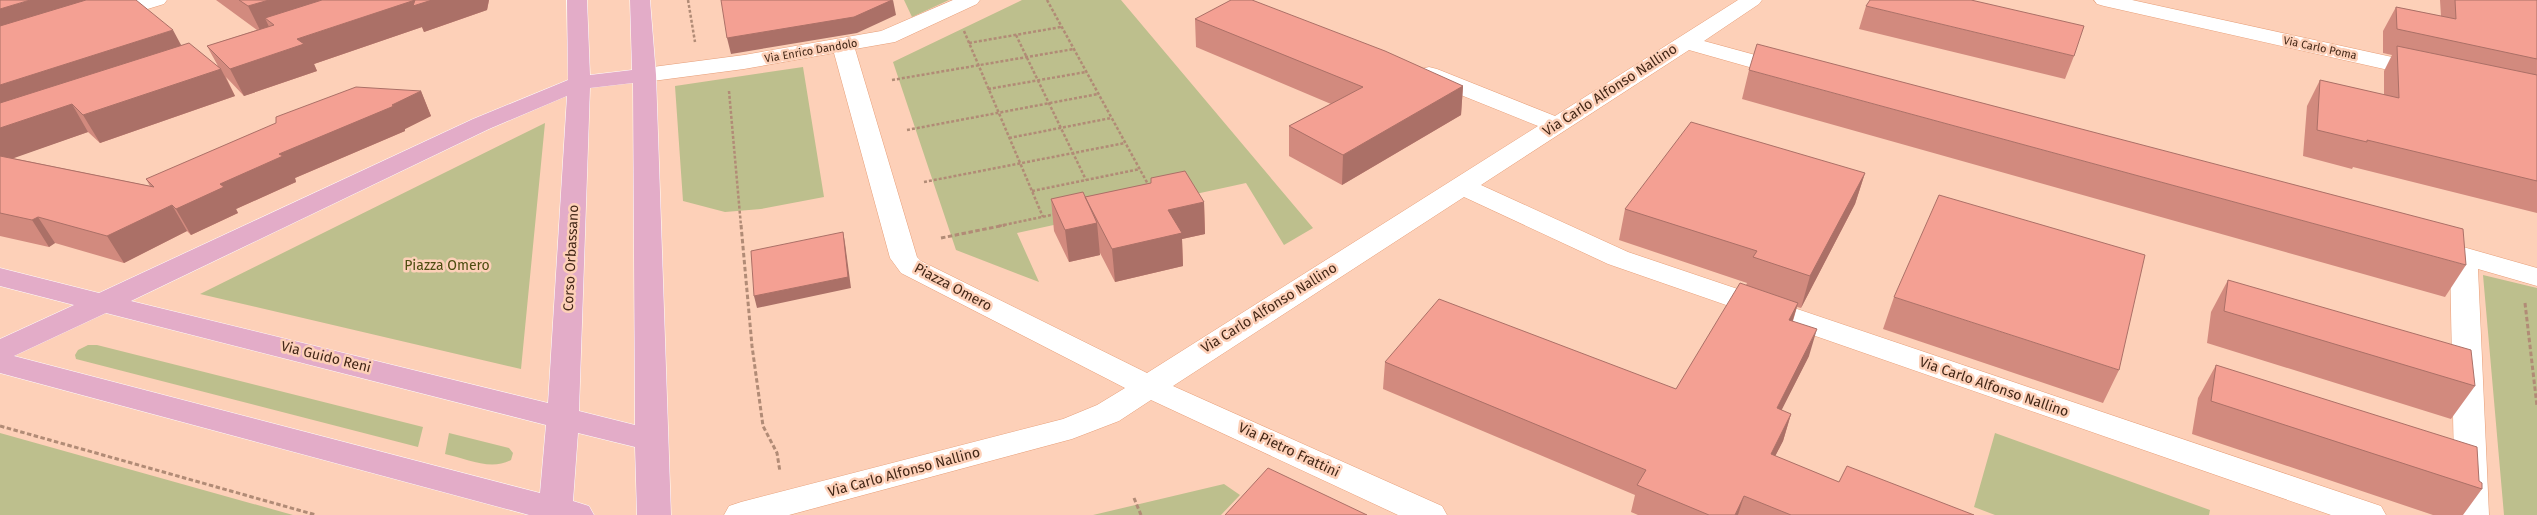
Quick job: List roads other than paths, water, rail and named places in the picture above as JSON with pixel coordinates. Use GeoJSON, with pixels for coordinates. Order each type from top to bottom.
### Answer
{"type":"FeatureCollection","features":[{"type":"Feature","properties":{"kind":"main road","name":"Corso Orbassano"},"geometry":{"type":"LineString","coordinates":[[563,513],[563,418],[579,83],[577,0]]}},
{"type":"Feature","properties":{"kind":"main road"},"geometry":{"type":"LineString","coordinates":[[640,0],[645,75],[654,515]]}},
{"type":"Feature","properties":{"kind":"main road"},"geometry":{"type":"LineString","coordinates":[[0,352],[481,124],[579,83],[645,75]]}},
{"type":"Feature","properties":{"kind":"main road","name":"Via Guido Reni"},"geometry":{"type":"LineString","coordinates":[[0,276],[651,440]]}},
{"type":"Feature","properties":{"kind":"main road"},"geometry":{"type":"LineString","coordinates":[[0,363],[563,513]]}},
{"type":"Feature","properties":{"kind":"street"},"geometry":{"type":"LineString","coordinates":[[83,23],[157,0]]}},
{"type":"Feature","properties":{"kind":"street","name":"Via Enrico Dandolo"},"geometry":{"type":"LineString","coordinates":[[645,75],[843,46],[887,37],[970,0]]}},
{"type":"Feature","properties":{"kind":"street","name":"Via Carlo Alfonso Nallino"},"geometry":{"type":"LineString","coordinates":[[741,515],[1072,428],[1108,413],[1147,386],[1752,0]]}},
{"type":"Feature","properties":{"kind":"street","name":"Via Carlo Poma"},"geometry":{"type":"LineString","coordinates":[[2104,0],[2441,74]]}},
{"type":"Feature","properties":{"kind":"street"},"geometry":{"type":"LineString","coordinates":[[1684,42],[1813,78]]}},
{"type":"Feature","properties":{"kind":"street","name":"Piazza Omero"},"geometry":{"type":"LineString","coordinates":[[843,46],[904,258],[911,267],[1147,386]]}},
{"type":"Feature","properties":{"kind":"street"},"geometry":{"type":"LineString","coordinates":[[1411,67],[1558,124]]}},
{"type":"Feature","properties":{"kind":"street","name":"Via Carlo Alfonso Nallino"},"geometry":{"type":"LineString","coordinates":[[1462,186],[1618,258],[2369,515]]}},
{"type":"Feature","properties":{"kind":"street"},"geometry":{"type":"LineString","coordinates":[[2407,239],[2529,275]]}},
{"type":"Feature","properties":{"kind":"street"},"geometry":{"type":"LineString","coordinates":[[2464,255],[2472,515]]}},
{"type":"Feature","properties":{"kind":"street","name":"Via Pietro Frattini"},"geometry":{"type":"LineString","coordinates":[[1147,386],[1430,515]]}}]}
